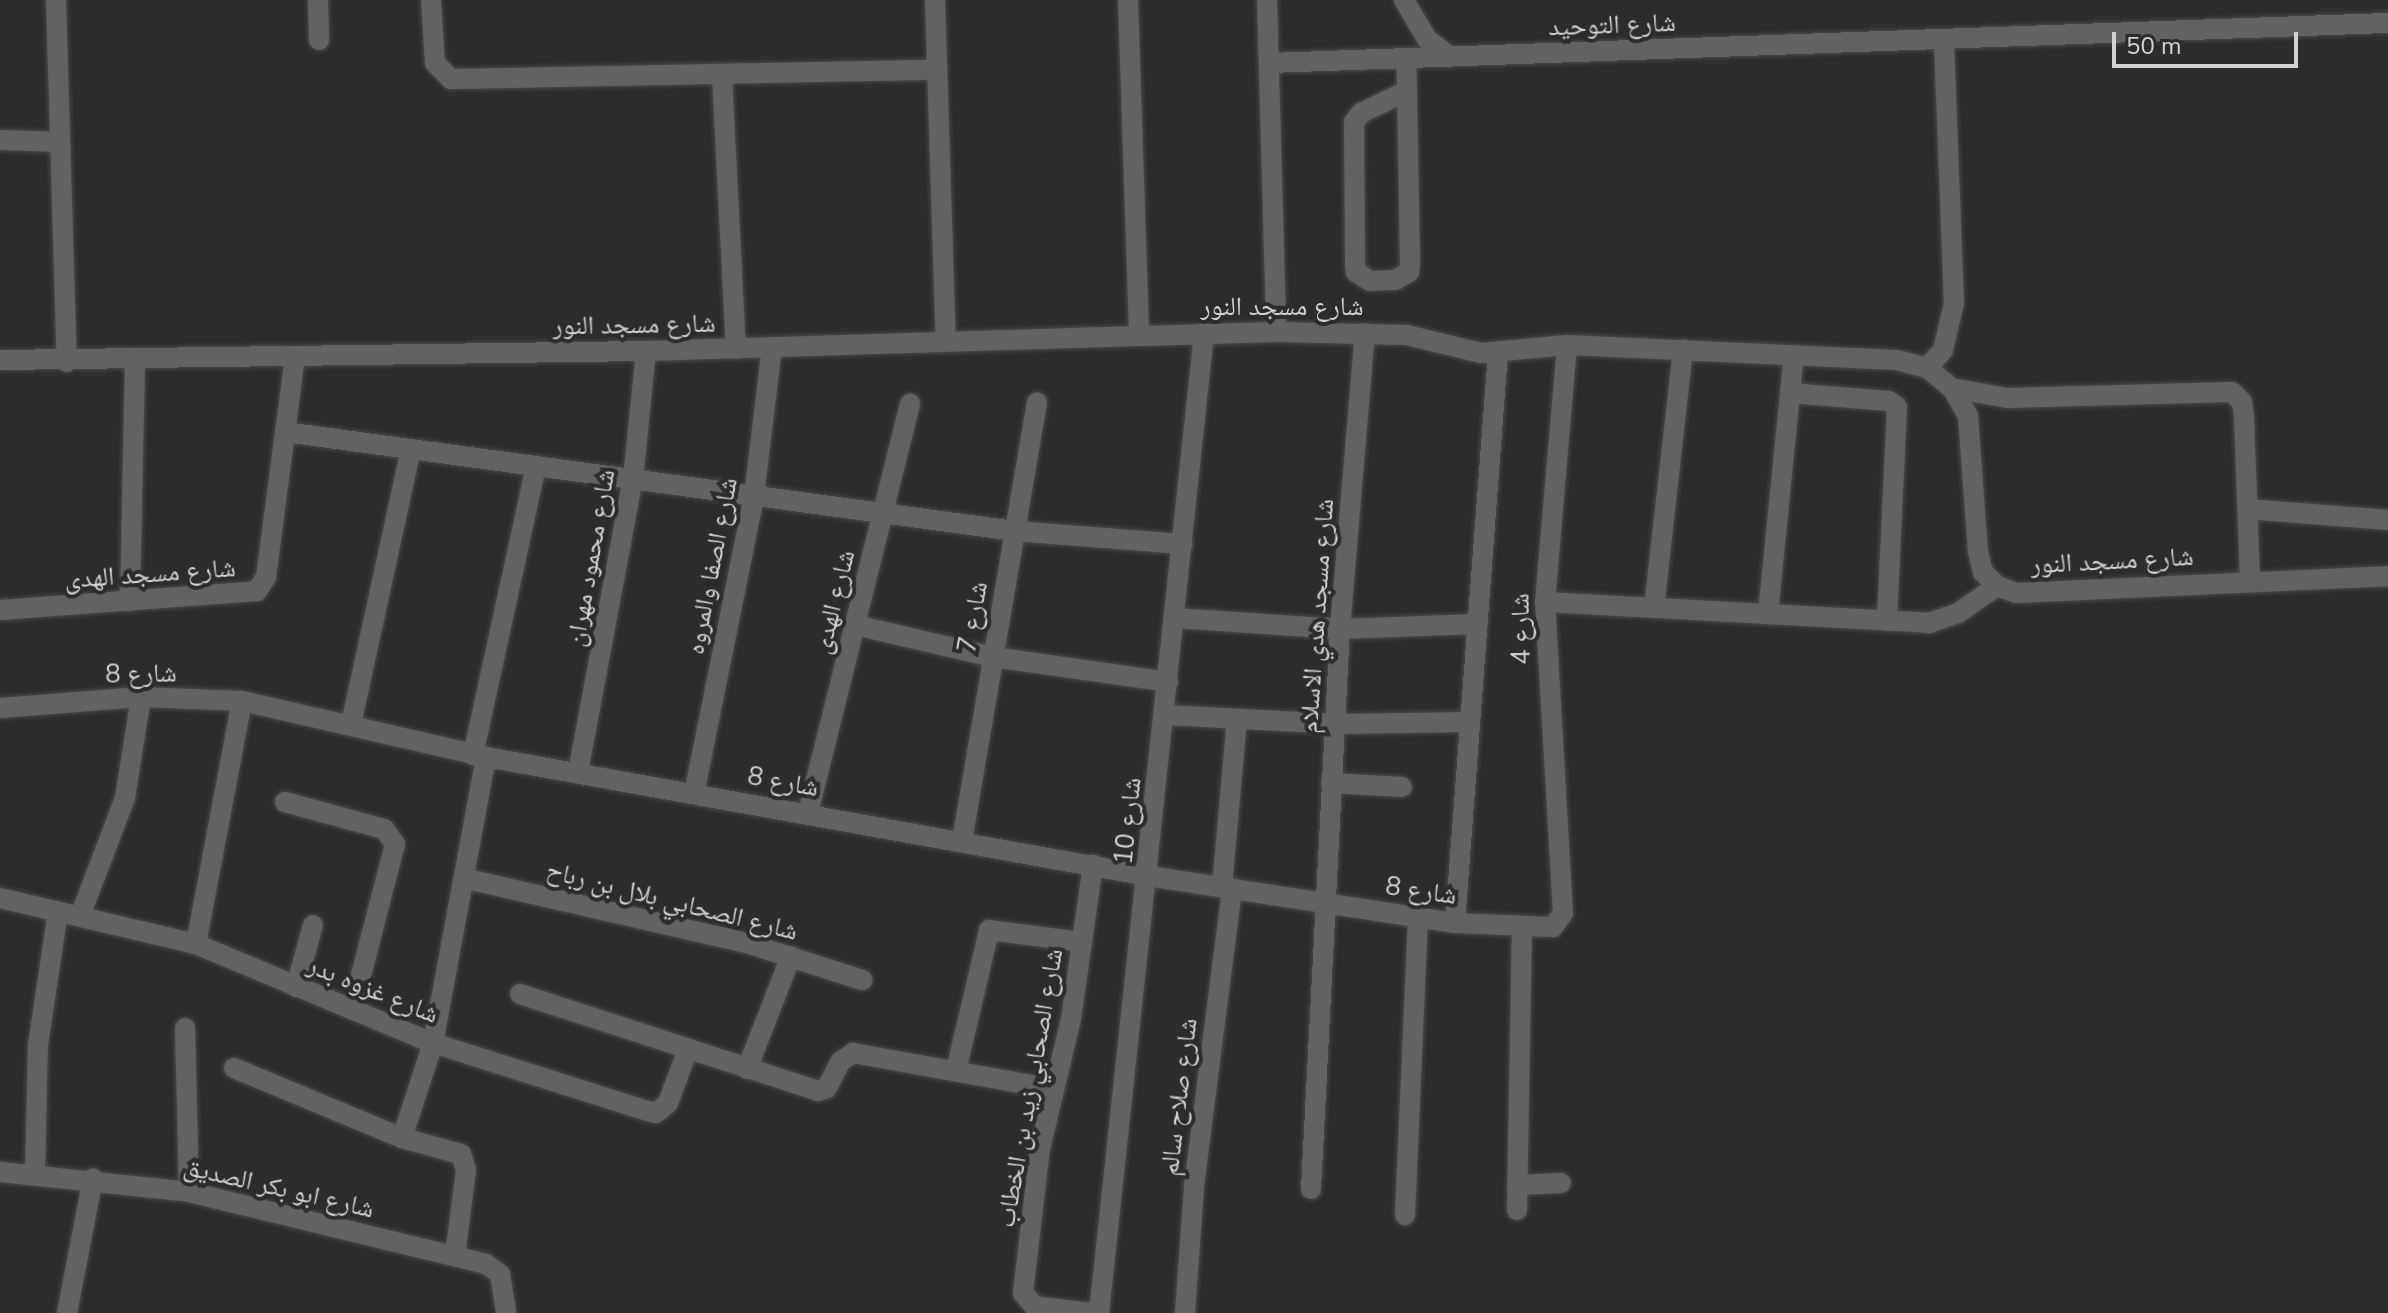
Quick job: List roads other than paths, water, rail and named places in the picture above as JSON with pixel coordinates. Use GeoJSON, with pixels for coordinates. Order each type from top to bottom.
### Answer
{"type":"FeatureCollection","features":[{"type":"Feature","properties":{"kind":"street"},"geometry":{"type":"LineString","coordinates":[[56,0],[67,362]]}},
{"type":"Feature","properties":{"kind":"street"},"geometry":{"type":"LineString","coordinates":[[318,0],[319,40]]}},
{"type":"Feature","properties":{"kind":"street"},"geometry":{"type":"LineString","coordinates":[[431,0],[435,63],[451,79],[937,70]]}},
{"type":"Feature","properties":{"kind":"street"},"geometry":{"type":"LineString","coordinates":[[935,0],[946,341]]}},
{"type":"Feature","properties":{"kind":"street"},"geometry":{"type":"LineString","coordinates":[[1128,0],[1139,334]]}},
{"type":"Feature","properties":{"kind":"street"},"geometry":{"type":"LineString","coordinates":[[1267,0],[1276,332]]}},
{"type":"Feature","properties":{"kind":"street"},"geometry":{"type":"LineString","coordinates":[[1404,0],[1427,39],[1450,57]]}},
{"type":"Feature","properties":{"kind":"street","name":"شارع التوحيد"},"geometry":{"type":"LineString","coordinates":[[1269,63],[2388,23]]}},
{"type":"Feature","properties":{"kind":"street"},"geometry":{"type":"LineString","coordinates":[[1927,368],[1943,350],[1954,303],[1944,39]]}},
{"type":"Feature","properties":{"kind":"street"},"geometry":{"type":"LineString","coordinates":[[1406,59],[1407,91],[1409,272],[1395,280],[1370,281],[1356,272],[1355,264],[1354,122],[1361,113],[1407,91]]}},
{"type":"Feature","properties":{"kind":"street"},"geometry":{"type":"LineString","coordinates":[[722,75],[736,349]]}},
{"type":"Feature","properties":{"kind":"street"},"geometry":{"type":"LineString","coordinates":[[0,140],[60,142]]}},
{"type":"Feature","properties":{"kind":"street","name":"شارع مسجد النور"},"geometry":{"type":"LineString","coordinates":[[0,360],[67,362],[646,351],[1276,332],[1407,335],[1460,351],[1498,352],[1567,345],[1897,360],[1927,368],[1952,388],[1968,416],[1978,552],[1983,572],[1997,586],[2016,593],[2388,576]]}},
{"type":"Feature","properties":{"kind":"street","name":"شارع 10"},"geometry":{"type":"LineString","coordinates":[[1099,1313],[1123,1061],[1148,876],[1204,333]]}},
{"type":"Feature","properties":{"kind":"street","name":"شارع مسجد هدي الاسلام"},"geometry":{"type":"LineString","coordinates":[[1311,1189],[1334,724],[1365,333]]}},
{"type":"Feature","properties":{"kind":"street","name":"شارع 4"},"geometry":{"type":"LineString","coordinates":[[1561,919],[1545,602],[1567,345]]}},
{"type":"Feature","properties":{"kind":"street","name":"شارع الصفا والمروه"},"geometry":{"type":"LineString","coordinates":[[694,794],[754,496],[772,347]]}},
{"type":"Feature","properties":{"kind":"street"},"geometry":{"type":"LineString","coordinates":[[1654,608],[1683,350]]}},
{"type":"Feature","properties":{"kind":"street","name":"شارع محمود مهران"},"geometry":{"type":"LineString","coordinates":[[578,772],[633,479],[646,351]]}},
{"type":"Feature","properties":{"kind":"street"},"geometry":{"type":"LineString","coordinates":[[1455,923],[1498,352]]}},
{"type":"Feature","properties":{"kind":"street"},"geometry":{"type":"LineString","coordinates":[[1768,614],[1794,355]]}},
{"type":"Feature","properties":{"kind":"street","name":"شارع مسجد الهدى"},"geometry":{"type":"LineString","coordinates":[[0,610],[249,593],[263,585],[295,357]]}},
{"type":"Feature","properties":{"kind":"street"},"geometry":{"type":"LineString","coordinates":[[130,601],[135,360]]}},
{"type":"Feature","properties":{"kind":"street"},"geometry":{"type":"LineString","coordinates":[[1952,388],[2007,398],[2232,392],[2242,402],[2244,417],[2250,580]]}},
{"type":"Feature","properties":{"kind":"street"},"geometry":{"type":"LineString","coordinates":[[1790,393],[1889,401],[1897,407],[1887,621]]}},
{"type":"Feature","properties":{"kind":"street","name":"شارع 7"},"geometry":{"type":"LineString","coordinates":[[962,841],[1037,402]]}},
{"type":"Feature","properties":{"kind":"street","name":"شارع الهدى"},"geometry":{"type":"LineString","coordinates":[[808,813],[910,403]]}},
{"type":"Feature","properties":{"kind":"street"},"geometry":{"type":"LineString","coordinates":[[285,432],[1014,531],[1182,544]]}},
{"type":"Feature","properties":{"kind":"street"},"geometry":{"type":"LineString","coordinates":[[351,724],[411,449]]}},
{"type":"Feature","properties":{"kind":"street"},"geometry":{"type":"LineString","coordinates":[[402,1138],[433,1043],[467,879],[479,756],[536,466]]}},
{"type":"Feature","properties":{"kind":"street"},"geometry":{"type":"LineString","coordinates":[[2248,509],[2388,520]]}},
{"type":"Feature","properties":{"kind":"street"},"geometry":{"type":"LineString","coordinates":[[1545,602],[1887,621],[1944,620],[1997,586]]}},
{"type":"Feature","properties":{"kind":"street"},"geometry":{"type":"LineString","coordinates":[[1175,618],[1340,629],[1478,624]]}},
{"type":"Feature","properties":{"kind":"street"},"geometry":{"type":"LineString","coordinates":[[855,625],[993,657],[1168,682]]}},
{"type":"Feature","properties":{"kind":"street"},"geometry":{"type":"LineString","coordinates":[[80,916],[125,798],[141,697]]}},
{"type":"Feature","properties":{"kind":"street","name":"شارع 8"},"geometry":{"type":"LineString","coordinates":[[0,708],[141,697],[242,701],[479,756],[1148,876],[1455,923],[1522,926],[1561,919]]}},
{"type":"Feature","properties":{"kind":"street"},"geometry":{"type":"LineString","coordinates":[[196,944],[242,701]]}},
{"type":"Feature","properties":{"kind":"street"},"geometry":{"type":"LineString","coordinates":[[1165,715],[1334,724],[1470,722]]}},
{"type":"Feature","properties":{"kind":"street"},"geometry":{"type":"LineString","coordinates":[[1227,888],[1237,719]]}},
{"type":"Feature","properties":{"kind":"street"},"geometry":{"type":"LineString","coordinates":[[1331,783],[1402,787]]}},
{"type":"Feature","properties":{"kind":"street"},"geometry":{"type":"LineString","coordinates":[[285,802],[384,829],[395,844],[352,1010]]}},
{"type":"Feature","properties":{"kind":"street","name":"شارع الصحابي زيد بن الخطاب"},"geometry":{"type":"LineString","coordinates":[[1091,1313],[1034,1306],[1023,1293],[1040,1149],[1082,942],[1093,865]]}},
{"type":"Feature","properties":{"kind":"street","name":"شارع الصحابي بلال بن رباح"},"geometry":{"type":"LineString","coordinates":[[467,879],[791,956],[862,980]]}},
{"type":"Feature","properties":{"kind":"street","name":"شارع صلاح سالم"},"geometry":{"type":"LineString","coordinates":[[1185,1313],[1194,1186],[1227,888]]}},
{"type":"Feature","properties":{"kind":"street","name":"شارع غزوه بدر"},"geometry":{"type":"LineString","coordinates":[[0,898],[196,944],[433,1043],[656,1113],[668,1103],[688,1049]]}},
{"type":"Feature","properties":{"kind":"street"},"geometry":{"type":"LineString","coordinates":[[35,1174],[38,1045],[58,911]]}},
{"type":"Feature","properties":{"kind":"street"},"geometry":{"type":"LineString","coordinates":[[1405,1215],[1418,917]]}},
{"type":"Feature","properties":{"kind":"street"},"geometry":{"type":"LineString","coordinates":[[296,987],[313,925]]}},
{"type":"Feature","properties":{"kind":"street"},"geometry":{"type":"LineString","coordinates":[[1517,1210],[1522,926]]}},
{"type":"Feature","properties":{"kind":"street"},"geometry":{"type":"LineString","coordinates":[[956,1071],[989,930],[1082,942]]}},
{"type":"Feature","properties":{"kind":"street"},"geometry":{"type":"LineString","coordinates":[[747,1069],[791,956]]}},
{"type":"Feature","properties":{"kind":"street"},"geometry":{"type":"LineString","coordinates":[[520,994],[818,1091],[827,1088],[840,1062],[853,1053],[1054,1089]]}},
{"type":"Feature","properties":{"kind":"street"},"geometry":{"type":"LineString","coordinates":[[185,1028],[189,1192]]}},
{"type":"Feature","properties":{"kind":"street"},"geometry":{"type":"LineString","coordinates":[[234,1068],[402,1138],[453,1150],[465,1161],[455,1256]]}},
{"type":"Feature","properties":{"kind":"street","name":"شارع ابو بكر الصديق"},"geometry":{"type":"LineString","coordinates":[[0,1172],[93,1178],[189,1192],[455,1256],[494,1267],[502,1282],[501,1309]]}},
{"type":"Feature","properties":{"kind":"street"},"geometry":{"type":"LineString","coordinates":[[67,1313],[93,1178]]}},
{"type":"Feature","properties":{"kind":"street"},"geometry":{"type":"LineString","coordinates":[[1517,1185],[1561,1183]]}}]}
